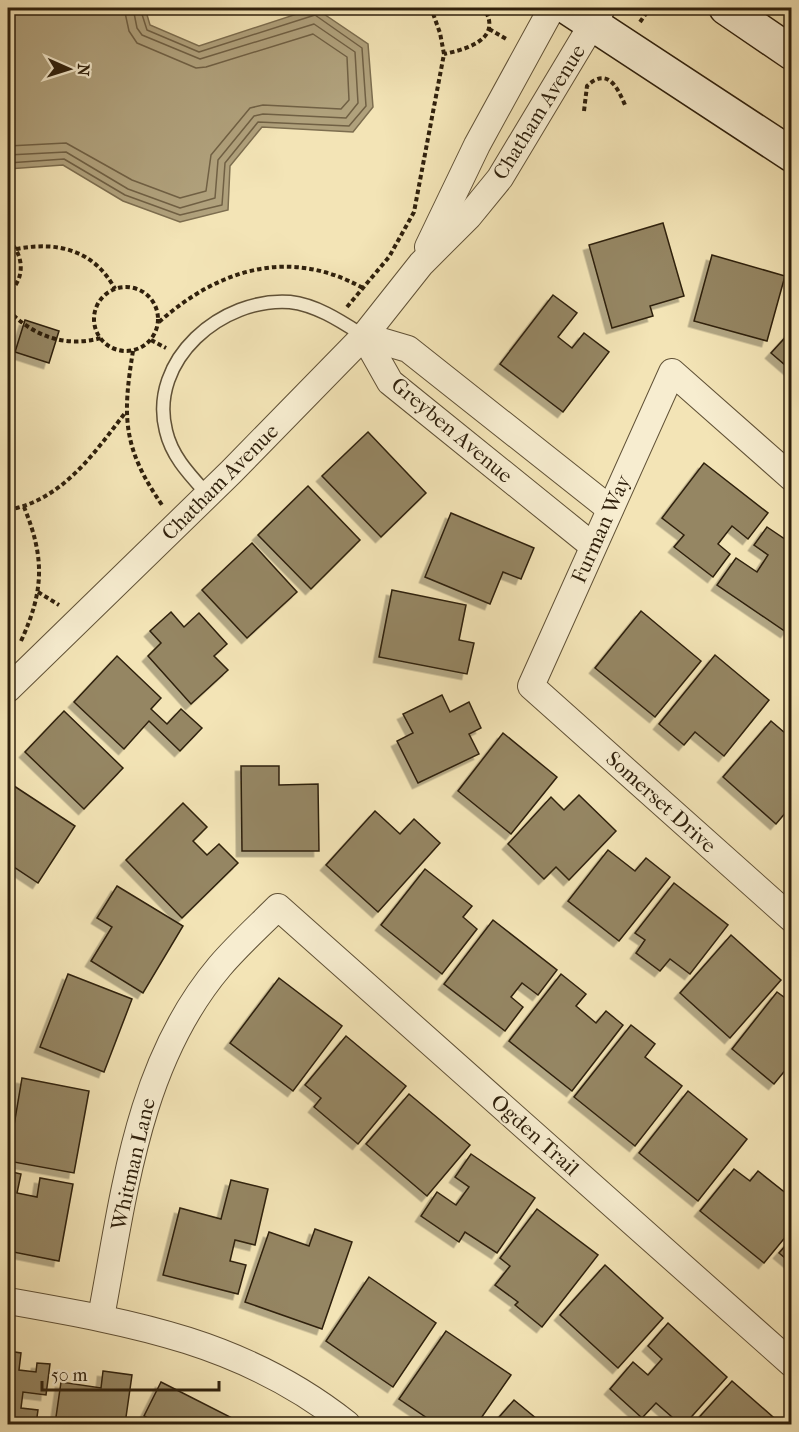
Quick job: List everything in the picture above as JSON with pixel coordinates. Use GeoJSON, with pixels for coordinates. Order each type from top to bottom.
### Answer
{"type":"FeatureCollection","features":[{"type":"Feature","properties":{"kind":"main road"},"geometry":{"type":"LineString","coordinates":[[726,8],[792,53]]}},
{"type":"Feature","properties":{"kind":"main road"},"geometry":{"type":"LineString","coordinates":[[588,13],[792,155]]}},
{"type":"Feature","properties":{"kind":"street","name":"Chatham Avenue"},"geometry":{"type":"LineString","coordinates":[[420,264],[477,145],[552,8]]}},
{"type":"Feature","properties":{"kind":"street","name":"Chatham Avenue"},"geometry":{"type":"LineString","coordinates":[[8,689],[208,495],[364,336],[420,264],[469,216],[500,178],[588,13]]}},
{"type":"Feature","properties":{"kind":"street","name":"Greyben Avenue"},"geometry":{"type":"LineString","coordinates":[[364,336],[408,349],[610,509]]}},
{"type":"Feature","properties":{"kind":"street","name":"Greyben Avenue"},"geometry":{"type":"LineString","coordinates":[[364,336],[390,382],[593,546]]}},
{"type":"Feature","properties":{"kind":"street","name":"Furman Way"},"geometry":{"type":"LineString","coordinates":[[531,686],[672,372],[792,478]]}},
{"type":"Feature","properties":{"kind":"street","name":"Somerset Drive"},"geometry":{"type":"LineString","coordinates":[[531,686],[792,919]]}},
{"type":"Feature","properties":{"kind":"street","name":"Whitman Lane"},"geometry":{"type":"LineString","coordinates":[[100,1317],[137,1130],[158,1070],[189,1011],[219,966],[278,907]]}},
{"type":"Feature","properties":{"kind":"street","name":"Ogden Trail"},"geometry":{"type":"LineString","coordinates":[[278,907],[792,1364]]}},
{"type":"Feature","properties":{"kind":"street"},"geometry":{"type":"LineString","coordinates":[[8,1301],[100,1317],[183,1338],[237,1357],[285,1382],[347,1425]]}},
{"type":"Feature","properties":{"kind":"lane"},"geometry":{"type":"LineString","coordinates":[[208,495],[172,450],[165,429],[164,402],[170,373],[190,342],[233,314],[266,304],[290,302],[315,309],[364,336]]}},
{"type":"Feature","properties":{"kind":"path"},"geometry":{"type":"LineString","coordinates":[[187,8],[207,10],[224,8]]}},
{"type":"Feature","properties":{"kind":"path"},"geometry":{"type":"LineString","coordinates":[[337,320],[389,256],[414,212],[424,148],[444,54],[431,8]]}},
{"type":"Feature","properties":{"kind":"path"},"geometry":{"type":"LineString","coordinates":[[434,13],[462,8],[474,9],[487,14]]}},
{"type":"Feature","properties":{"kind":"path"},"geometry":{"type":"LineString","coordinates":[[444,54],[466,49],[485,36],[489,20],[487,14],[490,8]]}},
{"type":"Feature","properties":{"kind":"path"},"geometry":{"type":"LineString","coordinates":[[584,111],[587,86],[597,77],[606,77],[614,82],[625,105]]}},
{"type":"Feature","properties":{"kind":"path"},"geometry":{"type":"LineString","coordinates":[[8,240],[16,249],[21,271],[18,282],[8,293]]}},
{"type":"Feature","properties":{"kind":"path"},"geometry":{"type":"LineString","coordinates":[[16,249],[52,245],[67,248],[94,261],[107,275],[115,289]]}},
{"type":"Feature","properties":{"kind":"path"},"geometry":{"type":"LineString","coordinates":[[159,322],[153,301],[146,294],[126,287],[106,294],[95,313],[95,323],[101,338],[112,349],[133,351],[151,340],[159,322],[193,294],[240,273],[265,268],[295,266],[345,278],[363,288]]}},
{"type":"Feature","properties":{"kind":"path"},"geometry":{"type":"LineString","coordinates":[[8,310],[19,322],[58,341],[87,342],[101,338]]}},
{"type":"Feature","properties":{"kind":"path"},"geometry":{"type":"LineString","coordinates":[[133,351],[125,412],[138,467],[162,505]]}},
{"type":"Feature","properties":{"kind":"path"},"geometry":{"type":"LineString","coordinates":[[8,510],[24,507],[45,498],[67,482],[125,412]]}},
{"type":"Feature","properties":{"kind":"path"},"geometry":{"type":"LineString","coordinates":[[19,644],[30,622],[38,592],[39,554],[24,507]]}},
{"type":"Feature","properties":{"kind":"path"},"geometry":{"type":"LineString","coordinates":[[38,592],[59,605]]}},
{"type":"Feature","properties":{"kind":"water"},"geometry":{"type":"Polygon","coordinates":[[[8,8],[145,8],[150,25],[199,46],[315,8],[368,44],[373,107],[353,132],[262,127],[230,166],[228,210],[180,222],[123,201],[63,165],[8,169],[8,8]]]}},
{"type":"Feature","properties":{"kind":"building"},"geometry":{"type":"Polygon","coordinates":[[[663,223],[684,296],[650,306],[653,316],[612,328],[589,245],[663,223]]]}},
{"type":"Feature","properties":{"kind":"building"},"geometry":{"type":"Polygon","coordinates":[[[712,255],[785,276],[767,341],[694,321],[712,255]]]}},
{"type":"Feature","properties":{"kind":"building"},"geometry":{"type":"Polygon","coordinates":[[[553,295],[577,313],[558,337],[572,348],[584,333],[609,352],[563,412],[500,364],[553,295]]]}},
{"type":"Feature","properties":{"kind":"building"},"geometry":{"type":"Polygon","coordinates":[[[25,320],[59,331],[49,363],[15,352],[25,320]]]}},
{"type":"Feature","properties":{"kind":"building"},"geometry":{"type":"Polygon","coordinates":[[[792,330],[792,371],[771,353],[792,330]]]}},
{"type":"Feature","properties":{"kind":"building"},"geometry":{"type":"Polygon","coordinates":[[[368,432],[426,493],[381,537],[322,476],[368,432]]]}},
{"type":"Feature","properties":{"kind":"building"},"geometry":{"type":"Polygon","coordinates":[[[704,463],[768,513],[748,539],[732,526],[718,544],[730,554],[713,577],[674,547],[684,535],[662,518],[704,463]]]}},
{"type":"Feature","properties":{"kind":"building"},"geometry":{"type":"Polygon","coordinates":[[[308,486],[360,540],[311,589],[258,535],[308,486]]]}},
{"type":"Feature","properties":{"kind":"building"},"geometry":{"type":"Polygon","coordinates":[[[451,513],[534,548],[521,579],[503,572],[490,604],[425,577],[451,513]]]}},
{"type":"Feature","properties":{"kind":"building"},"geometry":{"type":"Polygon","coordinates":[[[767,527],[792,544],[792,624],[786,632],[717,585],[736,558],[757,572],[768,555],[754,545],[767,527]]]}},
{"type":"Feature","properties":{"kind":"building"},"geometry":{"type":"Polygon","coordinates":[[[252,543],[297,592],[247,638],[202,590],[252,543]]]}},
{"type":"Feature","properties":{"kind":"building"},"geometry":{"type":"Polygon","coordinates":[[[392,590],[466,605],[459,640],[474,643],[467,674],[379,657],[392,590]]]}},
{"type":"Feature","properties":{"kind":"building"},"geometry":{"type":"Polygon","coordinates":[[[641,611],[701,661],[655,717],[595,668],[641,611]]]}},
{"type":"Feature","properties":{"kind":"building"},"geometry":{"type":"Polygon","coordinates":[[[171,612],[184,627],[199,613],[227,644],[214,656],[228,670],[191,704],[148,656],[161,643],[150,631],[171,612]]]}},
{"type":"Feature","properties":{"kind":"building"},"geometry":{"type":"Polygon","coordinates":[[[715,655],[769,700],[724,756],[695,732],[684,745],[659,724],[715,655]]]}},
{"type":"Feature","properties":{"kind":"building"},"geometry":{"type":"Polygon","coordinates":[[[117,656],[161,698],[151,709],[167,724],[181,709],[202,728],[180,751],[149,721],[124,749],[74,702],[117,656]]]}},
{"type":"Feature","properties":{"kind":"building"},"geometry":{"type":"Polygon","coordinates":[[[442,695],[450,712],[469,702],[481,728],[469,734],[479,754],[418,783],[397,741],[413,733],[403,714],[442,695]]]}},
{"type":"Feature","properties":{"kind":"building"},"geometry":{"type":"Polygon","coordinates":[[[64,711],[123,768],[84,809],[25,752],[64,711]]]}},
{"type":"Feature","properties":{"kind":"building"},"geometry":{"type":"Polygon","coordinates":[[[771,721],[792,739],[792,805],[776,824],[723,777],[771,721]]]}},
{"type":"Feature","properties":{"kind":"building"},"geometry":{"type":"Polygon","coordinates":[[[503,733],[557,777],[511,834],[458,791],[503,733]]]}},
{"type":"Feature","properties":{"kind":"building"},"geometry":{"type":"Polygon","coordinates":[[[241,766],[279,766],[279,785],[318,784],[319,851],[242,851],[241,766]]]}},
{"type":"Feature","properties":{"kind":"building"},"geometry":{"type":"Polygon","coordinates":[[[8,782],[75,826],[38,883],[8,863],[8,782]]]}},
{"type":"Feature","properties":{"kind":"building"},"geometry":{"type":"Polygon","coordinates":[[[579,795],[616,831],[569,880],[556,867],[544,879],[508,844],[551,797],[564,810],[579,795]]]}},
{"type":"Feature","properties":{"kind":"building"},"geometry":{"type":"Polygon","coordinates":[[[183,803],[207,827],[193,841],[207,855],[219,844],[238,863],[182,918],[126,860],[183,803]]]}},
{"type":"Feature","properties":{"kind":"building"},"geometry":{"type":"Polygon","coordinates":[[[375,811],[400,834],[414,819],[440,843],[378,912],[326,865],[375,811]]]}},
{"type":"Feature","properties":{"kind":"building"},"geometry":{"type":"Polygon","coordinates":[[[608,850],[635,871],[646,858],[670,877],[619,941],[568,901],[608,850]]]}},
{"type":"Feature","properties":{"kind":"building"},"geometry":{"type":"Polygon","coordinates":[[[425,869],[472,906],[463,917],[477,929],[442,974],[381,925],[425,869]]]}},
{"type":"Feature","properties":{"kind":"building"},"geometry":{"type":"Polygon","coordinates":[[[674,883],[728,925],[690,974],[670,959],[660,971],[636,953],[645,940],[635,933],[674,883]]]}},
{"type":"Feature","properties":{"kind":"building"},"geometry":{"type":"Polygon","coordinates":[[[117,886],[183,926],[143,993],[91,961],[112,927],[97,918],[117,886]]]}},
{"type":"Feature","properties":{"kind":"building"},"geometry":{"type":"Polygon","coordinates":[[[493,920],[557,970],[538,995],[522,983],[511,997],[523,1007],[505,1031],[444,984],[493,920]]]}},
{"type":"Feature","properties":{"kind":"building"},"geometry":{"type":"Polygon","coordinates":[[[731,935],[781,980],[730,1038],[680,993],[731,935]]]}},
{"type":"Feature","properties":{"kind":"building"},"geometry":{"type":"Polygon","coordinates":[[[68,974],[132,999],[104,1072],[40,1047],[68,974]]]}},
{"type":"Feature","properties":{"kind":"building"},"geometry":{"type":"Polygon","coordinates":[[[561,974],[586,994],[576,1006],[596,1023],[606,1011],[623,1025],[572,1091],[509,1041],[561,974]]]}},
{"type":"Feature","properties":{"kind":"building"},"geometry":{"type":"Polygon","coordinates":[[[279,978],[342,1026],[293,1091],[230,1043],[279,978]]]}},
{"type":"Feature","properties":{"kind":"building"},"geometry":{"type":"Polygon","coordinates":[[[777,992],[792,1003],[792,1062],[774,1084],[732,1049],[777,992]]]}},
{"type":"Feature","properties":{"kind":"building"},"geometry":{"type":"Polygon","coordinates":[[[631,1025],[655,1044],[645,1057],[682,1086],[635,1146],[574,1097],[631,1025]]]}},
{"type":"Feature","properties":{"kind":"building"},"geometry":{"type":"Polygon","coordinates":[[[346,1036],[406,1086],[358,1144],[314,1107],[321,1098],[305,1085],[346,1036]]]}},
{"type":"Feature","properties":{"kind":"building"},"geometry":{"type":"Polygon","coordinates":[[[22,1078],[89,1091],[74,1173],[8,1161],[22,1078]]]}},
{"type":"Feature","properties":{"kind":"building"},"geometry":{"type":"Polygon","coordinates":[[[688,1091],[747,1139],[698,1201],[639,1153],[688,1091]]]}},
{"type":"Feature","properties":{"kind":"building"},"geometry":{"type":"Polygon","coordinates":[[[409,1094],[470,1145],[427,1196],[366,1144],[409,1094]]]}},
{"type":"Feature","properties":{"kind":"building"},"geometry":{"type":"Polygon","coordinates":[[[471,1154],[535,1198],[497,1253],[465,1232],[459,1242],[421,1216],[437,1192],[456,1205],[469,1187],[455,1177],[471,1154]]]}},
{"type":"Feature","properties":{"kind":"building"},"geometry":{"type":"Polygon","coordinates":[[[734,1169],[750,1181],[758,1171],[792,1198],[792,1229],[764,1263],[700,1211],[734,1169]]]}},
{"type":"Feature","properties":{"kind":"building"},"geometry":{"type":"Polygon","coordinates":[[[8,1171],[21,1174],[17,1193],[37,1197],[40,1178],[73,1184],[59,1261],[8,1251],[8,1171]]]}},
{"type":"Feature","properties":{"kind":"building"},"geometry":{"type":"Polygon","coordinates":[[[231,1180],[268,1189],[255,1245],[235,1240],[230,1261],[246,1265],[238,1294],[163,1275],[180,1208],[221,1219],[231,1180]]]}},
{"type":"Feature","properties":{"kind":"building"},"geometry":{"type":"Polygon","coordinates":[[[537,1209],[598,1255],[542,1327],[515,1305],[518,1302],[495,1285],[510,1266],[500,1258],[537,1209]]]}},
{"type":"Feature","properties":{"kind":"building"},"geometry":{"type":"Polygon","coordinates":[[[315,1229],[352,1242],[322,1329],[245,1302],[269,1232],[309,1246],[315,1229]]]}},
{"type":"Feature","properties":{"kind":"building"},"geometry":{"type":"Polygon","coordinates":[[[792,1238],[792,1264],[779,1253],[792,1238]]]}},
{"type":"Feature","properties":{"kind":"building"},"geometry":{"type":"Polygon","coordinates":[[[605,1265],[663,1318],[618,1368],[560,1315],[605,1265]]]}},
{"type":"Feature","properties":{"kind":"building"},"geometry":{"type":"Polygon","coordinates":[[[369,1277],[436,1323],[393,1387],[326,1341],[369,1277]]]}},
{"type":"Feature","properties":{"kind":"building"},"geometry":{"type":"Polygon","coordinates":[[[668,1323],[727,1377],[685,1424],[680,1424],[656,1403],[642,1418],[610,1389],[633,1362],[648,1375],[662,1359],[648,1346],[668,1323]]]}},
{"type":"Feature","properties":{"kind":"building"},"geometry":{"type":"Polygon","coordinates":[[[446,1331],[511,1375],[477,1424],[436,1424],[399,1399],[446,1331]]]}},
{"type":"Feature","properties":{"kind":"building"},"geometry":{"type":"Polygon","coordinates":[[[8,1351],[21,1353],[19,1370],[36,1372],[37,1363],[50,1364],[46,1395],[23,1392],[21,1408],[38,1410],[36,1424],[8,1424],[8,1351]]]}},
{"type":"Feature","properties":{"kind":"building"},"geometry":{"type":"Polygon","coordinates":[[[103,1371],[132,1375],[125,1424],[55,1424],[61,1382],[101,1388],[103,1371]]]}},
{"type":"Feature","properties":{"kind":"building"},"geometry":{"type":"Polygon","coordinates":[[[732,1381],[781,1424],[693,1424],[732,1381]]]}},
{"type":"Feature","properties":{"kind":"building"},"geometry":{"type":"Polygon","coordinates":[[[161,1382],[240,1422],[239,1424],[156,1424],[144,1416],[161,1382]]]}},
{"type":"Feature","properties":{"kind":"building"},"geometry":{"type":"Polygon","coordinates":[[[514,1400],[543,1424],[493,1424],[514,1400]]]}}]}
